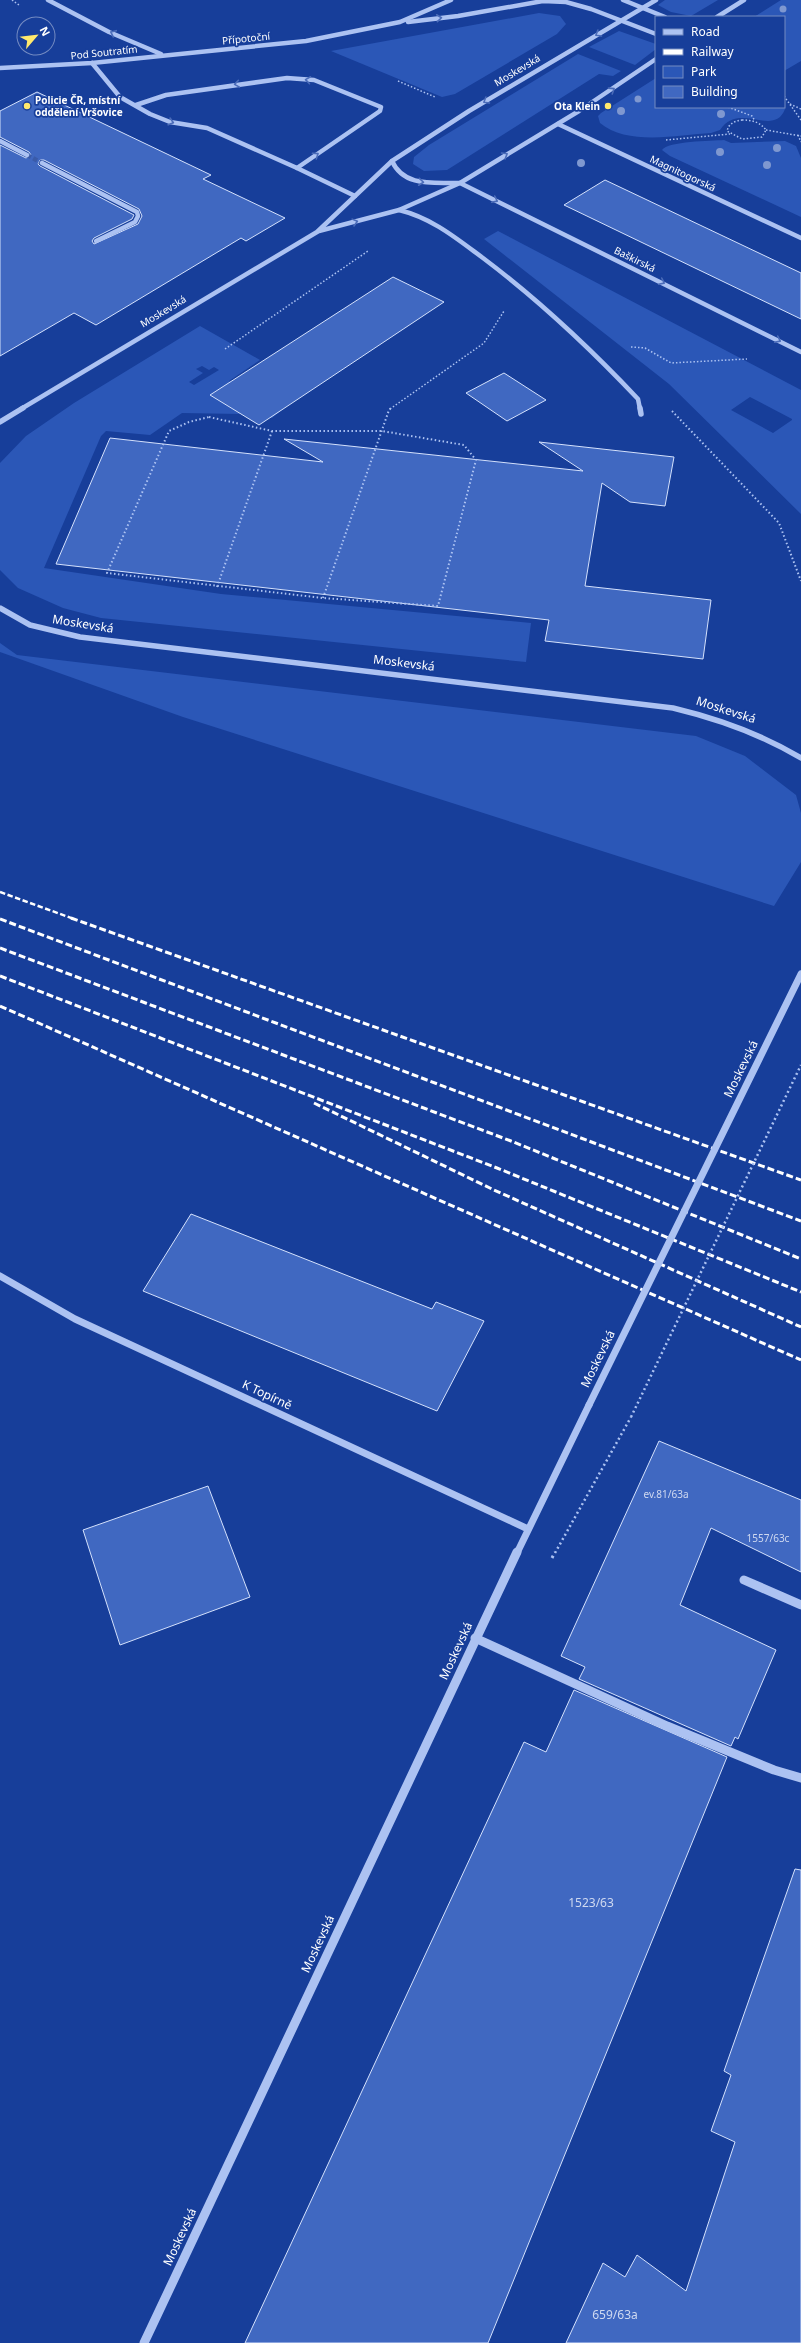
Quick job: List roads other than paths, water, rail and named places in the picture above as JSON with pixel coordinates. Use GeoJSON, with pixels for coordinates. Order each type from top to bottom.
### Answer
{"type":"FeatureCollection","features":[{"type":"Feature","properties":{"kind":"street","name":"Přípotoční"},"geometry":{"type":"LineString","coordinates":[[48,0],[110,32],[161,54],[306,41],[400,22],[451,0]]}},
{"type":"Feature","properties":{"kind":"street"},"geometry":{"type":"LineString","coordinates":[[623,0],[663,16]]}},
{"type":"Feature","properties":{"kind":"street","name":"Moskevská"},"geometry":{"type":"LineString","coordinates":[[0,422],[317,232],[392,161],[469,112],[620,20],[656,0]]}},
{"type":"Feature","properties":{"kind":"street"},"geometry":{"type":"LineString","coordinates":[[718,16],[744,0]]}},
{"type":"Feature","properties":{"kind":"street"},"geometry":{"type":"LineString","coordinates":[[400,22],[458,16],[543,1],[566,2],[591,8],[655,34]]}},
{"type":"Feature","properties":{"kind":"street","name":"Pod Soutratím"},"geometry":{"type":"LineString","coordinates":[[0,68],[92,63],[161,54]]}},
{"type":"Feature","properties":{"kind":"street","name":"Moskevská"},"geometry":{"type":"LineString","coordinates":[[317,232],[398,210],[460,183],[558,124],[655,60]]}},
{"type":"Feature","properties":{"kind":"street"},"geometry":{"type":"LineString","coordinates":[[92,63],[120,97],[170,122],[207,128],[356,196]]}},
{"type":"Feature","properties":{"kind":"street"},"geometry":{"type":"LineString","coordinates":[[136,105],[166,95],[287,78],[314,80],[338,88],[381,107],[380,111],[296,168]]}},
{"type":"Feature","properties":{"kind":"street","name":"Magnitogorská"},"geometry":{"type":"LineString","coordinates":[[558,124],[801,238]]}},
{"type":"Feature","properties":{"kind":"street"},"geometry":{"type":"LineString","coordinates":[[0,141],[27,155]]}},
{"type":"Feature","properties":{"kind":"street"},"geometry":{"type":"LineString","coordinates":[[392,161],[396,172],[417,182],[460,183]]}},
{"type":"Feature","properties":{"kind":"street"},"geometry":{"type":"LineString","coordinates":[[42,163],[137,212],[138,216],[135,222],[96,241]]}},
{"type":"Feature","properties":{"kind":"street","name":"Baškirská"},"geometry":{"type":"LineString","coordinates":[[460,183],[801,352]]}},
{"type":"Feature","properties":{"kind":"street"},"geometry":{"type":"LineString","coordinates":[[398,210],[419,215],[447,231],[508,277],[588,346],[638,399],[641,414]]}},
{"type":"Feature","properties":{"kind":"street","name":"Moskevská"},"geometry":{"type":"LineString","coordinates":[[0,608],[30,625],[80,637],[673,708],[708,715],[738,725],[760,734],[801,758]]}},
{"type":"Feature","properties":{"kind":"street","name":"Moskevská"},"geometry":{"type":"LineString","coordinates":[[144,2343],[475,1638],[801,974]]}},
{"type":"Feature","properties":{"kind":"street","name":"K Topírně"},"geometry":{"type":"LineString","coordinates":[[0,1276],[75,1319],[528,1529]]}},
{"type":"Feature","properties":{"kind":"street"},"geometry":{"type":"LineString","coordinates":[[744,1580],[801,1605]]}},
{"type":"Feature","properties":{"kind":"street"},"geometry":{"type":"LineString","coordinates":[[475,1638],[667,1726],[774,1770],[801,1778]]}},
{"type":"Feature","properties":{"kind":"tunnel"},"geometry":{"type":"LineString","coordinates":[[27,155],[42,163]]}},
{"type":"Feature","properties":{"kind":"railway"},"geometry":{"type":"LineString","coordinates":[[0,892],[74,919]]}},
{"type":"Feature","properties":{"kind":"railway"},"geometry":{"type":"LineString","coordinates":[[71,918],[801,1180]]}},
{"type":"Feature","properties":{"kind":"railway"},"geometry":{"type":"LineString","coordinates":[[0,919],[801,1221]]}},
{"type":"Feature","properties":{"kind":"railway"},"geometry":{"type":"LineString","coordinates":[[0,948],[511,1141],[801,1259]]}},
{"type":"Feature","properties":{"kind":"railway"},"geometry":{"type":"LineString","coordinates":[[0,976],[497,1168],[801,1292]]}},
{"type":"Feature","properties":{"kind":"railway"},"geometry":{"type":"LineString","coordinates":[[0,1006],[801,1360]]}},
{"type":"Feature","properties":{"kind":"railway"},"geometry":{"type":"LineString","coordinates":[[314,1103],[494,1190],[801,1327]]}},
{"type":"Feature","properties":{"kind":"place","name":"Policie ČR, místní oddělení Vršovice"},"geometry":{"type":"Point","coordinates":[27,106]}},
{"type":"Feature","properties":{"kind":"place","name":"Ota Klein"},"geometry":{"type":"Point","coordinates":[608,106]}}]}
